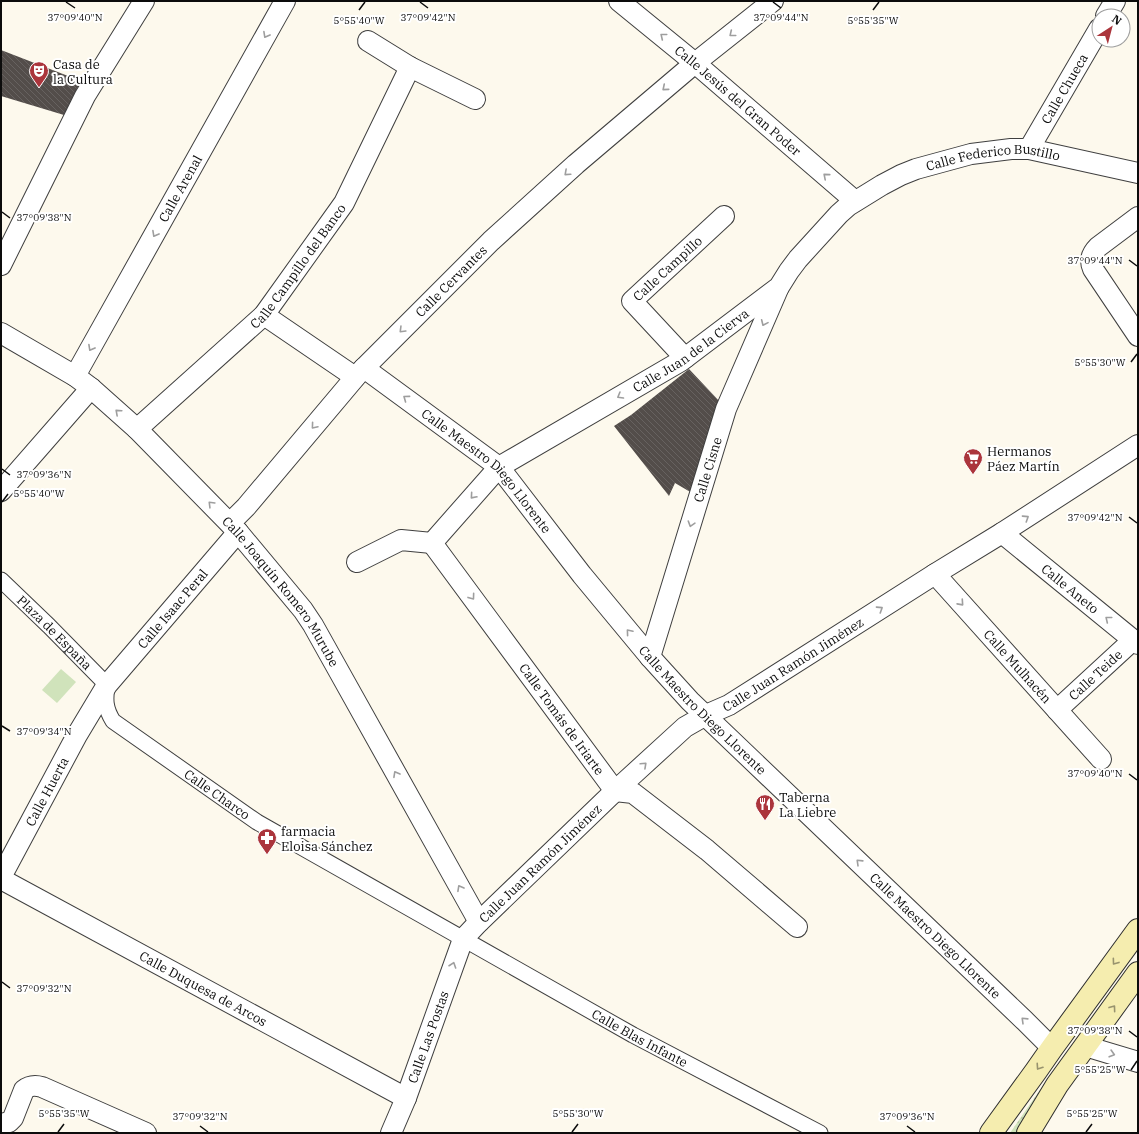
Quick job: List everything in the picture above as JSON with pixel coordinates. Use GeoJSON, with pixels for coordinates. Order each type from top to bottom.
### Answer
{"type":"FeatureCollection","features":[{"type":"Feature","properties":{"kind":"main road"},"geometry":{"type":"LineString","coordinates":[[991,1133],[1138,930]]}},
{"type":"Feature","properties":{"kind":"main road"},"geometry":{"type":"LineString","coordinates":[[1028,1133],[1058,1085],[1138,973]]}},
{"type":"Feature","properties":{"kind":"street"},"geometry":{"type":"LineString","coordinates":[[1,265],[85,96],[144,1]]}},
{"type":"Feature","properties":{"kind":"street","name":"Calle Arenal"},"geometry":{"type":"LineString","coordinates":[[1,491],[83,382],[285,1]]}},
{"type":"Feature","properties":{"kind":"street","name":"Calle Jesús del Gran Poder"},"geometry":{"type":"LineString","coordinates":[[619,1],[695,63],[855,201]]}},
{"type":"Feature","properties":{"kind":"street","name":"Calle Cervantes"},"geometry":{"type":"LineString","coordinates":[[234,527],[246,507],[360,373],[491,241],[576,164],[695,63],[773,1]]}},
{"type":"Feature","properties":{"kind":"street"},"geometry":{"type":"LineString","coordinates":[[368,41],[410,67],[475,99]]}},
{"type":"Feature","properties":{"kind":"street","name":"Calle Chueca"},"geometry":{"type":"LineString","coordinates":[[1029,149],[1091,43]]}},
{"type":"Feature","properties":{"kind":"street","name":"Calle Campillo del Banco"},"geometry":{"type":"LineString","coordinates":[[137,429],[264,315],[344,203],[410,67]]}},
{"type":"Feature","properties":{"kind":"street","name":"Calle Federico Bustillo"},"geometry":{"type":"LineString","coordinates":[[855,201],[901,175],[937,163],[971,154],[1011,149],[1029,149],[1138,173]]}},
{"type":"Feature","properties":{"kind":"street","name":"Calle Juan de la Cierva"},"geometry":{"type":"LineString","coordinates":[[498,467],[685,358],[779,287],[789,271],[816,239],[839,214],[855,201]]}},
{"type":"Feature","properties":{"kind":"street","name":"Calle Campillo"},"geometry":{"type":"LineString","coordinates":[[685,358],[632,301],[724,216]]}},
{"type":"Feature","properties":{"kind":"street"},"geometry":{"type":"LineString","coordinates":[[1138,217],[1098,246],[1094,252],[1091,262],[1093,269],[1138,336]]}},
{"type":"Feature","properties":{"kind":"street","name":"Calle Cisne"},"geometry":{"type":"LineString","coordinates":[[650,657],[726,409],[779,287]]}},
{"type":"Feature","properties":{"kind":"street","name":"Calle Maestro Diego Llorente"},"geometry":{"type":"LineString","coordinates":[[264,315],[360,373],[498,467],[582,575],[650,657],[690,700],[1052,1048]]}},
{"type":"Feature","properties":{"kind":"street","name":"Calle Joaquín Romero Murube"},"geometry":{"type":"LineString","coordinates":[[1,333],[83,382],[137,429],[234,527],[295,600],[313,625],[479,922]]}},
{"type":"Feature","properties":{"kind":"street","name":"Calle Juan Ramón Jiménez"},"geometry":{"type":"LineString","coordinates":[[463,939],[479,922],[685,727],[706,715],[729,706],[1138,445]]}},
{"type":"Feature","properties":{"kind":"street"},"geometry":{"type":"LineString","coordinates":[[357,562],[401,540],[432,543],[498,467]]}},
{"type":"Feature","properties":{"kind":"street","name":"Calle Isaac Peral"},"geometry":{"type":"LineString","coordinates":[[107,685],[234,527]]}},
{"type":"Feature","properties":{"kind":"street","name":"Calle Aneto"},"geometry":{"type":"LineString","coordinates":[[1002,533],[1135,642]]}},
{"type":"Feature","properties":{"kind":"street","name":"Calle Tomás de Iriarte"},"geometry":{"type":"LineString","coordinates":[[432,543],[616,792]]}},
{"type":"Feature","properties":{"kind":"street","name":"Calle Mulhacén"},"geometry":{"type":"LineString","coordinates":[[935,574],[1101,759]]}},
{"type":"Feature","properties":{"kind":"street","name":"Plaza de España"},"geometry":{"type":"LineString","coordinates":[[1,580],[107,685]]}},
{"type":"Feature","properties":{"kind":"street","name":"Calle Teide"},"geometry":{"type":"LineString","coordinates":[[1057,710],[1135,642]]}},
{"type":"Feature","properties":{"kind":"street","name":"Calle Huerta"},"geometry":{"type":"LineString","coordinates":[[1,878],[77,734],[107,685]]}},
{"type":"Feature","properties":{"kind":"street","name":"Calle Charco"},"geometry":{"type":"LineString","coordinates":[[107,685],[105,696],[107,712],[113,721],[118,725],[257,822],[463,939]]}},
{"type":"Feature","properties":{"kind":"street"},"geometry":{"type":"LineString","coordinates":[[616,792],[633,793],[707,850],[796,927]]}},
{"type":"Feature","properties":{"kind":"street","name":"Calle Duquesa de Arcos"},"geometry":{"type":"LineString","coordinates":[[1,878],[406,1098]]}},
{"type":"Feature","properties":{"kind":"street","name":"Calle Las Postas"},"geometry":{"type":"LineString","coordinates":[[397,1131],[406,1098],[463,939]]}},
{"type":"Feature","properties":{"kind":"street","name":"Calle Blas Infante"},"geometry":{"type":"LineString","coordinates":[[463,939],[633,1035],[820,1133]]}},
{"type":"Feature","properties":{"kind":"street"},"geometry":{"type":"LineString","coordinates":[[1085,1046],[1138,1062]]}},
{"type":"Feature","properties":{"kind":"street"},"geometry":{"type":"LineString","coordinates":[[1,1124],[9,1122],[13,1118],[24,1090],[33,1085],[42,1087],[146,1133]]}},
{"type":"Feature","properties":{"kind":"green space"},"geometry":{"type":"Polygon","coordinates":[[[61,669],[76,682],[57,703],[42,690],[61,669]]]}},
{"type":"Feature","properties":{"kind":"green space"},"geometry":{"type":"Polygon","coordinates":[[[1044,1084],[1046,1087],[1016,1133],[1010,1133],[1044,1084]]]}},
{"type":"Feature","properties":{"kind":"building","name":"Casa de la Cultura"},"geometry":{"type":"Polygon","coordinates":[[[1,50],[81,81],[64,115],[1,96],[1,50]]]}},
{"type":"Feature","properties":{"kind":"building"},"geometry":{"type":"Polygon","coordinates":[[[689,369],[721,403],[692,493],[675,483],[669,496],[614,426],[631,415],[689,369]]]}},
{"type":"Feature","properties":{"kind":"place","name":"Casa de la Cultura"},"geometry":{"type":"Point","coordinates":[39,88]}},
{"type":"Feature","properties":{"kind":"place","name":"Hermanos Páez Martín"},"geometry":{"type":"Point","coordinates":[973,475]}},
{"type":"Feature","properties":{"kind":"place","name":"Taberna La Liebre"},"geometry":{"type":"Point","coordinates":[765,821]}},
{"type":"Feature","properties":{"kind":"place","name":"farmacia Eloisa Sánchez"},"geometry":{"type":"Point","coordinates":[267,855]}}]}
